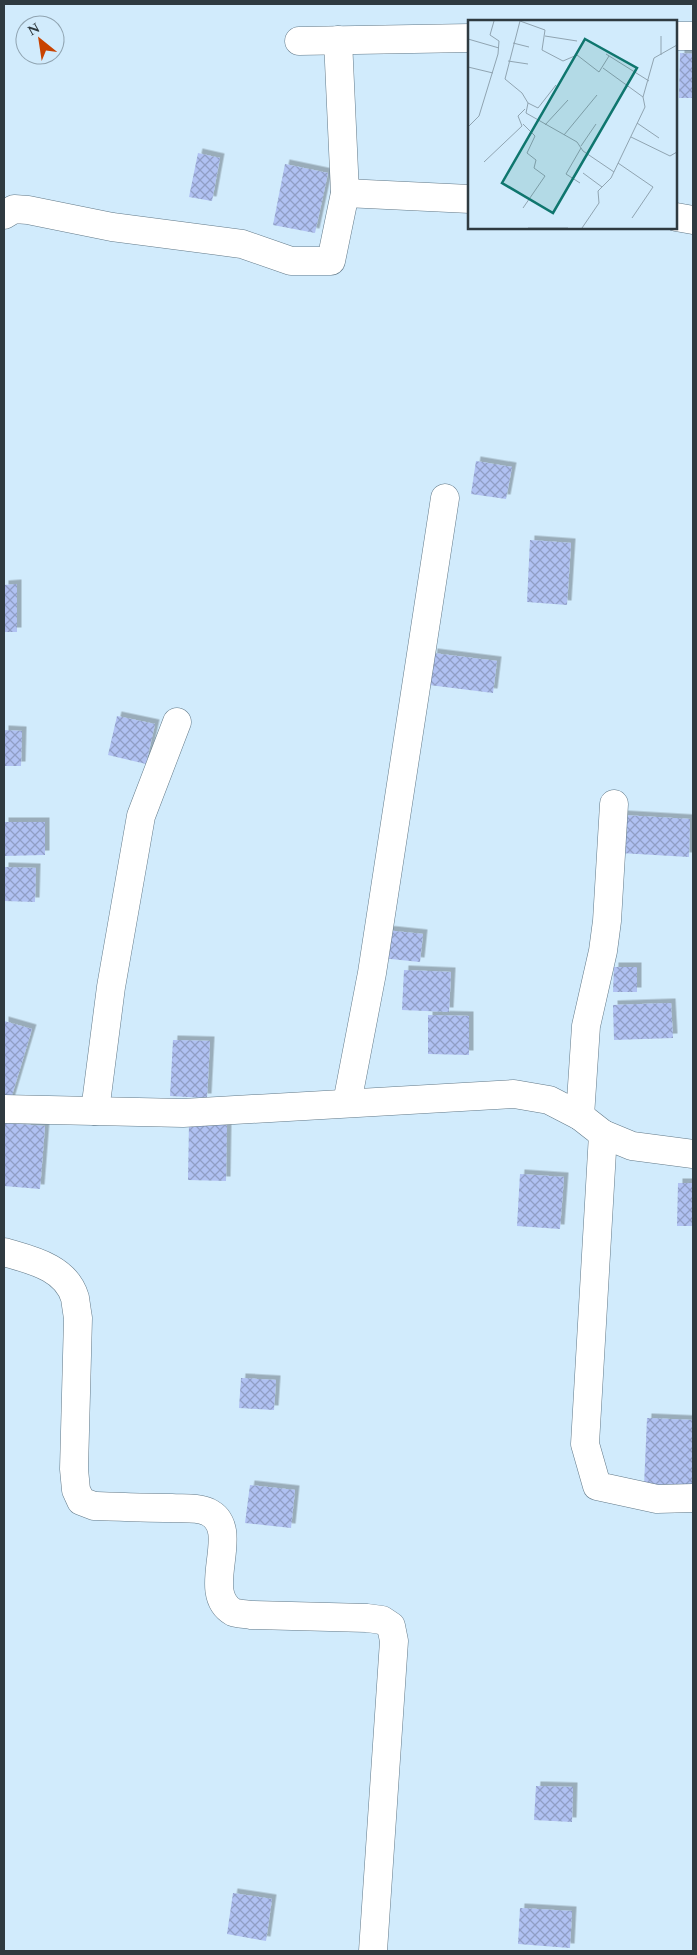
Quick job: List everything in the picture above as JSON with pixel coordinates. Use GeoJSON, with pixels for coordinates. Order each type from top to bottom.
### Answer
{"type":"FeatureCollection","features":[{"type":"Feature","properties":{"kind":"street"},"geometry":{"type":"LineString","coordinates":[[677,36],[693,36]]}},
{"type":"Feature","properties":{"kind":"street"},"geometry":{"type":"LineString","coordinates":[[298,41],[468,38]]}},
{"type":"Feature","properties":{"kind":"street"},"geometry":{"type":"LineString","coordinates":[[4,215],[14,209],[28,210],[112,227],[242,244],[291,262],[331,260],[346,193],[338,40]]}},
{"type":"Feature","properties":{"kind":"street"},"geometry":{"type":"LineString","coordinates":[[346,193],[468,199]]}},
{"type":"Feature","properties":{"kind":"street"},"geometry":{"type":"LineString","coordinates":[[677,217],[693,220]]}},
{"type":"Feature","properties":{"kind":"street"},"geometry":{"type":"LineString","coordinates":[[347,1104],[372,972],[445,498]]}},
{"type":"Feature","properties":{"kind":"street"},"geometry":{"type":"LineString","coordinates":[[95,1111],[111,987],[141,816],[177,722]]}},
{"type":"Feature","properties":{"kind":"street"},"geometry":{"type":"LineString","coordinates":[[580,1116],[586,1026],[603,950],[607,921],[614,804]]}},
{"type":"Feature","properties":{"kind":"street"},"geometry":{"type":"LineString","coordinates":[[4,1109],[183,1113],[514,1094],[549,1100],[580,1116],[603,1134],[632,1146],[693,1154]]}},
{"type":"Feature","properties":{"kind":"street"},"geometry":{"type":"LineString","coordinates":[[603,1134],[585,1444],[597,1486],[657,1499],[693,1498]]}},
{"type":"Feature","properties":{"kind":"street"},"geometry":{"type":"LineString","coordinates":[[4,1252],[35,1261],[50,1268],[65,1279],[75,1298],[78,1318],[74,1469],[76,1490],[81,1501],[94,1506],[208,1511],[218,1520],[222,1532],[218,1590],[223,1604],[234,1612],[252,1615],[367,1618],[382,1620],[391,1626],[394,1641],[373,1951]]}},
{"type":"Feature","properties":{"kind":"building"},"geometry":{"type":"Polygon","coordinates":[[[680,53],[693,54],[693,98],[679,98],[680,53]]]}},
{"type":"Feature","properties":{"kind":"building"},"geometry":{"type":"Polygon","coordinates":[[[198,153],[220,158],[212,201],[189,197],[198,153]]]}},
{"type":"Feature","properties":{"kind":"building"},"geometry":{"type":"Polygon","coordinates":[[[285,164],[328,173],[315,233],[273,225],[285,164]]]}},
{"type":"Feature","properties":{"kind":"building"},"geometry":{"type":"Polygon","coordinates":[[[476,461],[512,467],[506,499],[471,494],[476,461]]]}},
{"type":"Feature","properties":{"kind":"building"},"geometry":{"type":"Polygon","coordinates":[[[530,540],[571,543],[567,605],[527,602],[530,540]]]}},
{"type":"Feature","properties":{"kind":"building"},"geometry":{"type":"Polygon","coordinates":[[[17,584],[17,632],[4,632],[4,585],[17,584]]]}},
{"type":"Feature","properties":{"kind":"building"},"geometry":{"type":"Polygon","coordinates":[[[433,653],[497,661],[493,693],[429,685],[433,653]]]}},
{"type":"Feature","properties":{"kind":"building"},"geometry":{"type":"Polygon","coordinates":[[[117,716],[155,724],[146,764],[108,755],[117,716]]]}},
{"type":"Feature","properties":{"kind":"building"},"geometry":{"type":"Polygon","coordinates":[[[4,730],[22,731],[21,766],[4,766],[4,730]]]}},
{"type":"Feature","properties":{"kind":"building"},"geometry":{"type":"Polygon","coordinates":[[[622,815],[690,819],[689,857],[620,853],[622,815]]]}},
{"type":"Feature","properties":{"kind":"building"},"geometry":{"type":"Polygon","coordinates":[[[4,822],[45,822],[45,855],[4,856],[4,822]]]}},
{"type":"Feature","properties":{"kind":"building"},"geometry":{"type":"Polygon","coordinates":[[[4,867],[36,868],[35,902],[4,901],[4,867]]]}},
{"type":"Feature","properties":{"kind":"building"},"geometry":{"type":"Polygon","coordinates":[[[385,930],[423,934],[420,962],[381,958],[385,930]]]}},
{"type":"Feature","properties":{"kind":"building"},"geometry":{"type":"Polygon","coordinates":[[[614,967],[637,967],[637,992],[613,992],[614,967]]]}},
{"type":"Feature","properties":{"kind":"building"},"geometry":{"type":"Polygon","coordinates":[[[404,970],[451,972],[449,1012],[402,1010],[404,970]]]}},
{"type":"Feature","properties":{"kind":"building"},"geometry":{"type":"Polygon","coordinates":[[[671,1003],[673,1038],[614,1040],[613,1005],[671,1003]]]}},
{"type":"Feature","properties":{"kind":"building"},"geometry":{"type":"Polygon","coordinates":[[[428,1015],[469,1016],[469,1055],[428,1054],[428,1015]]]}},
{"type":"Feature","properties":{"kind":"building"},"geometry":{"type":"Polygon","coordinates":[[[4,1021],[32,1029],[9,1105],[4,1104],[4,1021]]]}},
{"type":"Feature","properties":{"kind":"building"},"geometry":{"type":"Polygon","coordinates":[[[173,1040],[210,1041],[207,1098],[170,1096],[173,1040]]]}},
{"type":"Feature","properties":{"kind":"building"},"geometry":{"type":"Polygon","coordinates":[[[4,1123],[45,1126],[40,1189],[4,1186],[4,1123]]]}},
{"type":"Feature","properties":{"kind":"building"},"geometry":{"type":"Polygon","coordinates":[[[189,1123],[227,1124],[226,1181],[188,1180],[189,1123]]]}},
{"type":"Feature","properties":{"kind":"building"},"geometry":{"type":"Polygon","coordinates":[[[520,1174],[564,1177],[560,1229],[517,1226],[520,1174]]]}},
{"type":"Feature","properties":{"kind":"building"},"geometry":{"type":"Polygon","coordinates":[[[678,1183],[693,1183],[693,1226],[677,1226],[678,1183]]]}},
{"type":"Feature","properties":{"kind":"building"},"geometry":{"type":"Polygon","coordinates":[[[241,1378],[276,1380],[274,1410],[239,1408],[241,1378]]]}},
{"type":"Feature","properties":{"kind":"building"},"geometry":{"type":"Polygon","coordinates":[[[647,1418],[693,1420],[693,1488],[644,1486],[647,1418]]]}},
{"type":"Feature","properties":{"kind":"building"},"geometry":{"type":"Polygon","coordinates":[[[250,1485],[295,1490],[291,1528],[245,1523],[250,1485]]]}},
{"type":"Feature","properties":{"kind":"building"},"geometry":{"type":"Polygon","coordinates":[[[536,1786],[573,1787],[572,1822],[534,1820],[536,1786]]]}},
{"type":"Feature","properties":{"kind":"building"},"geometry":{"type":"Polygon","coordinates":[[[233,1893],[272,1899],[266,1941],[227,1934],[233,1893]]]}},
{"type":"Feature","properties":{"kind":"building"},"geometry":{"type":"Polygon","coordinates":[[[520,1908],[572,1911],[570,1948],[518,1944],[520,1908]]]}}]}
